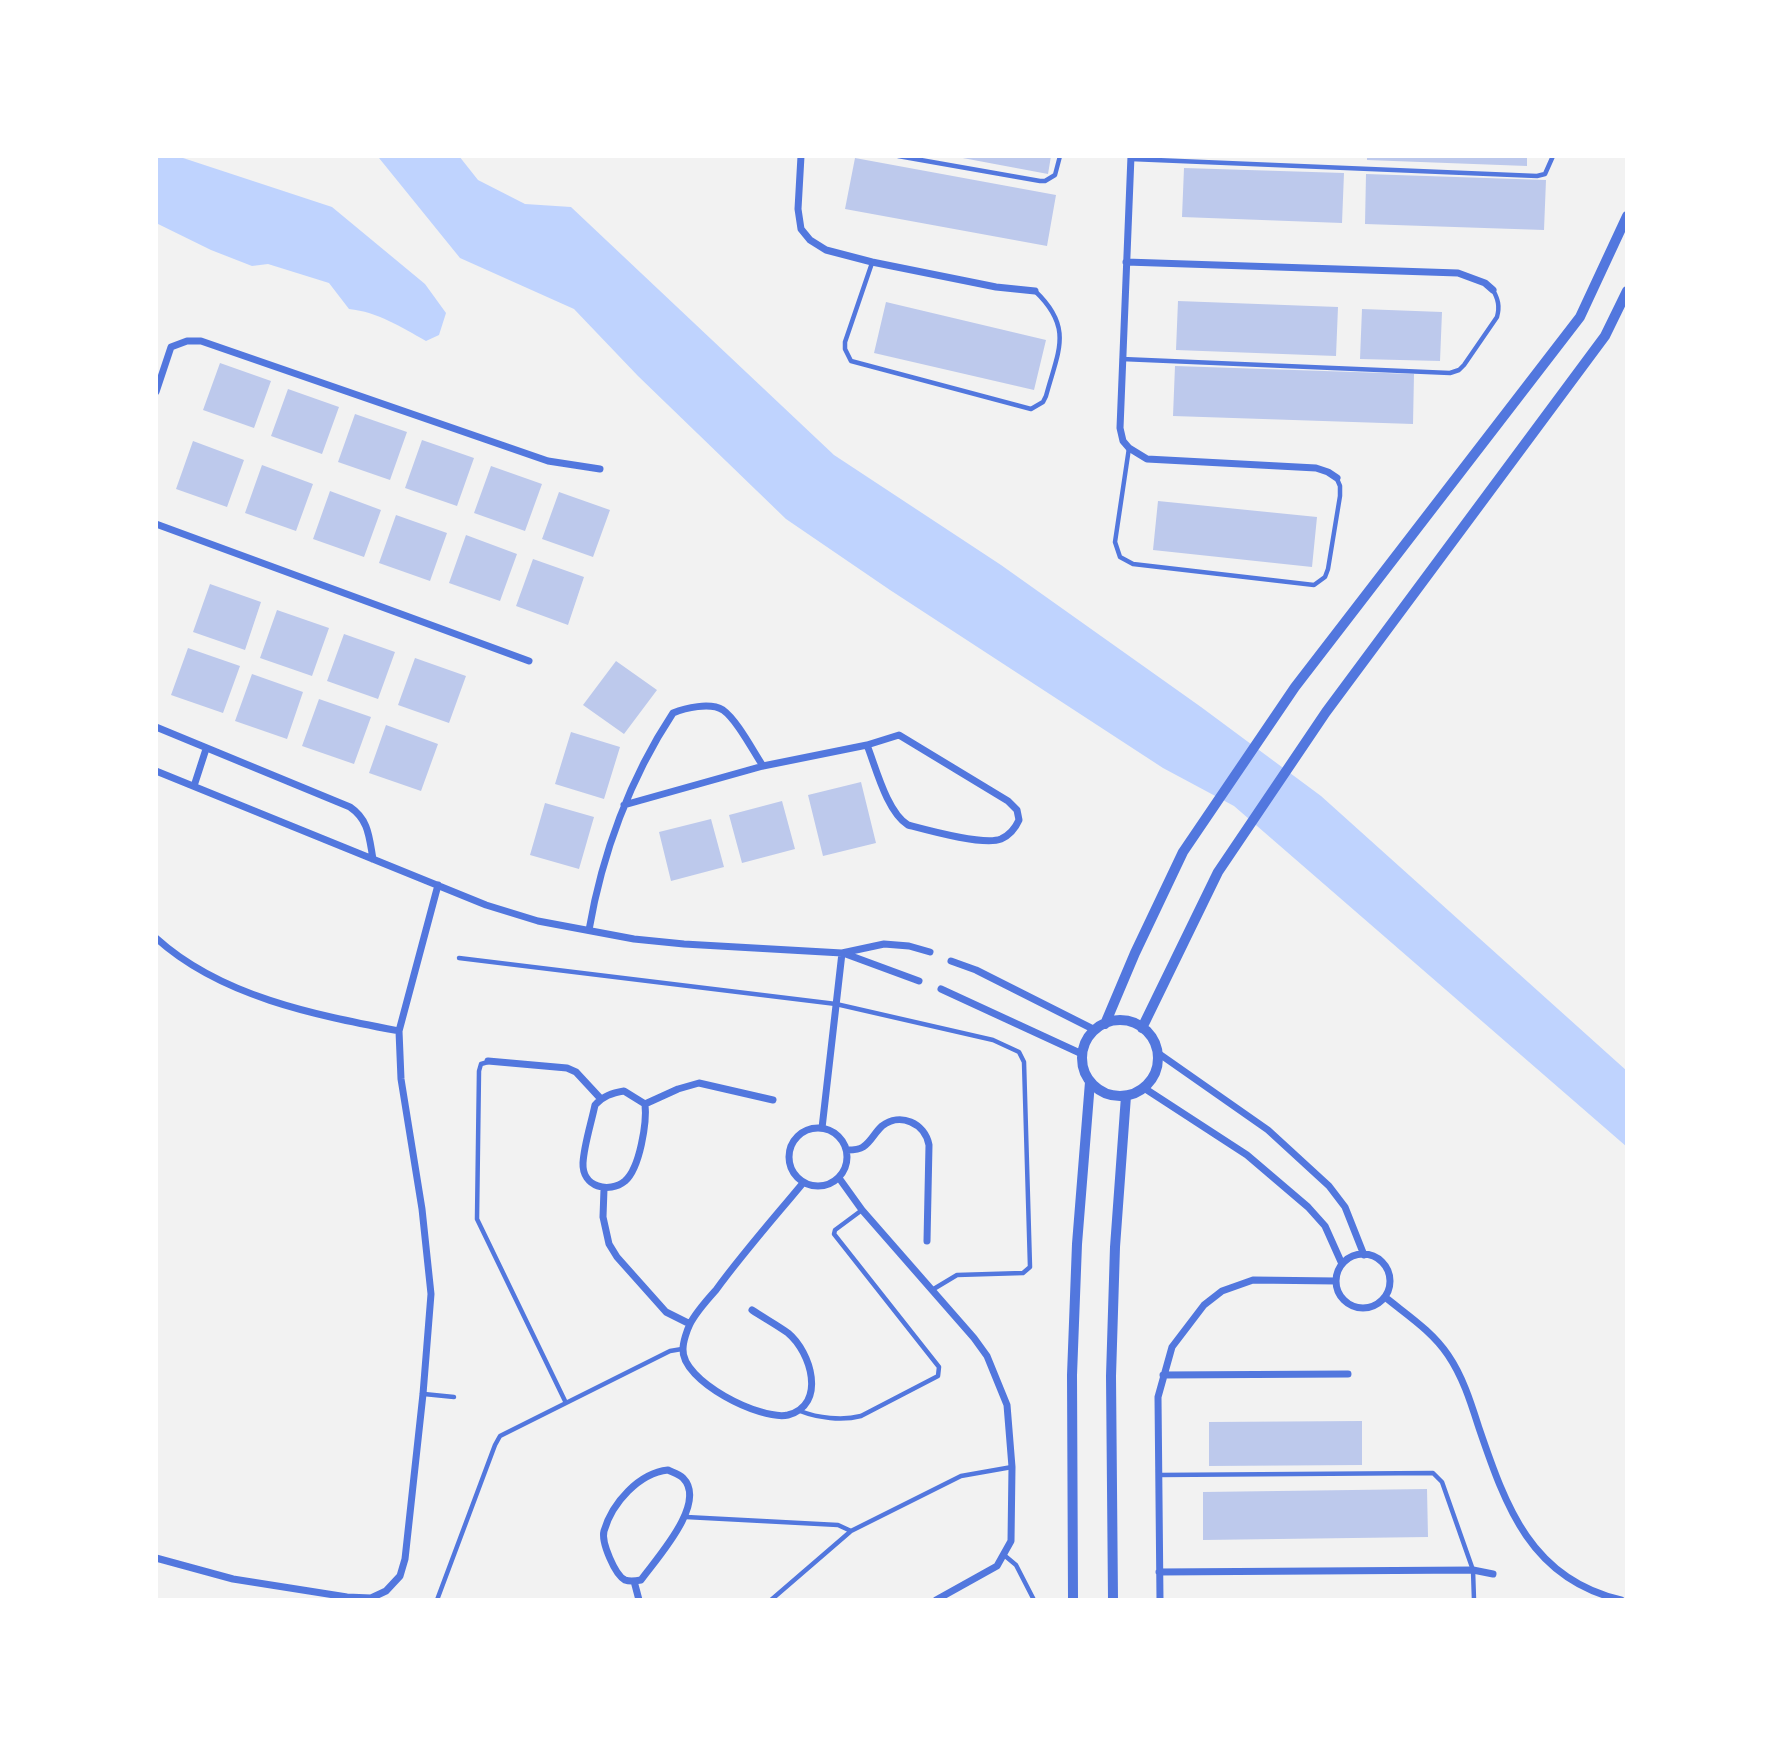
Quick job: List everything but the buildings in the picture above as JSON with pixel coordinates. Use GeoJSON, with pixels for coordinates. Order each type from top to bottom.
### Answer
{"type":"FeatureCollection","features":[{"type":"Feature","properties":{"kind":"street"},"geometry":{"type":"LineString","coordinates":[[801,156],[801,229],[810,240],[825,250],[996,287],[1035,291]]}},
{"type":"Feature","properties":{"kind":"street"},"geometry":{"type":"LineString","coordinates":[[1131,157],[1121,359],[1120,428],[1123,441],[1147,459],[1316,468],[1336,478]]}},
{"type":"Feature","properties":{"kind":"street"},"geometry":{"type":"LineString","coordinates":[[1158,1053],[1155,1072],[1144,1088],[1126,1096],[1107,1094],[1090,1082],[1085,1074],[1082,1054],[1089,1037],[1100,1027],[1184,852],[1296,687],[1580,317],[1627,216]]}},
{"type":"Feature","properties":{"kind":"street"},"geometry":{"type":"LineString","coordinates":[[1126,262],[1458,273],[1485,283],[1493,290]]}},
{"type":"Feature","properties":{"kind":"street"},"geometry":{"type":"LineString","coordinates":[[1142,1028],[1218,872],[1326,712],[1605,336],[1627,291]]}},
{"type":"Feature","properties":{"kind":"street"},"geometry":{"type":"LineString","coordinates":[[156,392],[172,347],[187,341],[201,341],[548,461],[600,469]]}},
{"type":"Feature","properties":{"kind":"street"},"geometry":{"type":"LineString","coordinates":[[156,524],[529,661]]}},
{"type":"Feature","properties":{"kind":"street"},"geometry":{"type":"LineString","coordinates":[[589,930],[595,892],[624,805],[673,713],[682,709],[714,707],[722,710],[763,766]]}},
{"type":"Feature","properties":{"kind":"street"},"geometry":{"type":"LineString","coordinates":[[156,727],[350,807],[361,814],[367,825],[373,859]]}},
{"type":"Feature","properties":{"kind":"street"},"geometry":{"type":"LineString","coordinates":[[624,805],[763,766],[867,745],[899,735],[1008,801],[1017,810],[1019,820],[1014,830],[999,841],[970,839],[908,825],[900,820],[887,796],[867,745]]}},
{"type":"Feature","properties":{"kind":"street"},"geometry":{"type":"LineString","coordinates":[[194,786],[206,749]]}},
{"type":"Feature","properties":{"kind":"street"},"geometry":{"type":"LineString","coordinates":[[156,771],[486,905],[538,921],[634,939],[684,944],[842,953],[884,944],[909,946],[930,952]]}},
{"type":"Feature","properties":{"kind":"street"},"geometry":{"type":"LineString","coordinates":[[156,1558],[233,1579],[347,1599],[371,1598],[386,1591],[400,1576],[405,1559],[431,1294],[422,1209],[401,1079],[399,1031],[438,886]]}},
{"type":"Feature","properties":{"kind":"street"},"geometry":{"type":"LineString","coordinates":[[156,938],[173,954],[242,990],[328,1017],[399,1031]]}},
{"type":"Feature","properties":{"kind":"street"},"geometry":{"type":"LineString","coordinates":[[842,953],[919,981]]}},
{"type":"Feature","properties":{"kind":"street"},"geometry":{"type":"LineString","coordinates":[[822,1129],[842,953]]}},
{"type":"Feature","properties":{"kind":"street"},"geometry":{"type":"LineString","coordinates":[[951,961],[1100,1027],[1124,1021],[1142,1028],[1150,1035],[1158,1053],[1268,1130],[1329,1186],[1345,1207],[1364,1255]]}},
{"type":"Feature","properties":{"kind":"street"},"geometry":{"type":"LineString","coordinates":[[941,989],[1082,1054]]}},
{"type":"Feature","properties":{"kind":"street"},"geometry":{"type":"LineString","coordinates":[[488,1061],[567,1068],[576,1072],[601,1099]]}},
{"type":"Feature","properties":{"kind":"street"},"geometry":{"type":"LineString","coordinates":[[1073,1600],[1072,1375],[1077,1244],[1090,1082]]}},
{"type":"Feature","properties":{"kind":"street"},"geometry":{"type":"LineString","coordinates":[[645,1104],[699,1083],[773,1100]]}},
{"type":"Feature","properties":{"kind":"street"},"geometry":{"type":"LineString","coordinates":[[1144,1088],[1247,1155],[1308,1207],[1325,1226],[1342,1264]]}},
{"type":"Feature","properties":{"kind":"street"},"geometry":{"type":"LineString","coordinates":[[624,1091],[645,1104],[646,1121],[635,1166],[625,1181],[617,1186],[604,1189],[593,1185],[583,1168],[595,1105],[612,1093],[624,1091]]}},
{"type":"Feature","properties":{"kind":"street"},"geometry":{"type":"LineString","coordinates":[[1113,1600],[1111,1376],[1115,1247],[1126,1096]]}},
{"type":"Feature","properties":{"kind":"street"},"geometry":{"type":"LineString","coordinates":[[847,1150],[866,1145],[880,1127],[888,1122],[907,1120],[921,1127],[928,1137],[929,1145],[927,1241]]}},
{"type":"Feature","properties":{"kind":"street"},"geometry":{"type":"LineString","coordinates":[[822,1129],[836,1134],[847,1150],[845,1170],[831,1184],[822,1186],[803,1183],[791,1168],[790,1150],[800,1134],[822,1129]]}},
{"type":"Feature","properties":{"kind":"street"},"geometry":{"type":"LineString","coordinates":[[839,1178],[862,1210],[974,1338],[987,1356],[1007,1405],[1012,1467],[1011,1541],[997,1566],[936,1600]]}},
{"type":"Feature","properties":{"kind":"street"},"geometry":{"type":"LineString","coordinates":[[752,1310],[789,1334],[799,1345],[811,1371],[813,1383],[809,1400],[800,1411],[772,1416],[754,1410],[706,1385],[684,1360],[682,1349],[690,1324],[803,1183]]}},
{"type":"Feature","properties":{"kind":"street"},"geometry":{"type":"LineString","coordinates":[[604,1189],[603,1217],[609,1244],[617,1257],[666,1312],[690,1324]]}},
{"type":"Feature","properties":{"kind":"street"},"geometry":{"type":"LineString","coordinates":[[1364,1255],[1380,1260],[1389,1274],[1389,1290],[1385,1297],[1371,1307],[1355,1307],[1341,1297],[1336,1281],[1342,1264],[1356,1256],[1364,1255]]}},
{"type":"Feature","properties":{"kind":"street"},"geometry":{"type":"LineString","coordinates":[[1160,1600],[1158,1397],[1172,1347],[1204,1305],[1222,1291],[1253,1280],[1336,1281]]}},
{"type":"Feature","properties":{"kind":"street"},"geometry":{"type":"LineString","coordinates":[[1385,1297],[1430,1334],[1448,1355],[1465,1387],[1497,1481],[1516,1522],[1539,1553],[1563,1576],[1621,1600]]}},
{"type":"Feature","properties":{"kind":"street"},"geometry":{"type":"LineString","coordinates":[[1163,1375],[1348,1374]]}},
{"type":"Feature","properties":{"kind":"street"},"geometry":{"type":"LineString","coordinates":[[668,1470],[683,1478],[689,1490],[686,1517],[641,1580],[634,1581],[623,1579],[616,1570],[603,1541],[604,1531],[621,1497],[655,1471],[668,1470]]}},
{"type":"Feature","properties":{"kind":"street"},"geometry":{"type":"LineString","coordinates":[[1159,1573],[1473,1570],[1493,1574]]}},
{"type":"Feature","properties":{"kind":"street"},"geometry":{"type":"LineString","coordinates":[[634,1581],[639,1600]]}},
{"type":"Feature","properties":{"kind":"lane"},"geometry":{"type":"LineString","coordinates":[[898,156],[1040,181],[1055,175],[1060,156]]}},
{"type":"Feature","properties":{"kind":"lane"},"geometry":{"type":"LineString","coordinates":[[1131,157],[1537,176],[1545,174],[1553,156]]}},
{"type":"Feature","properties":{"kind":"lane"},"geometry":{"type":"LineString","coordinates":[[872,262],[845,342],[845,349],[852,361],[1031,409],[1046,397],[1059,348],[1060,333],[1058,319],[1048,303],[1035,291]]}},
{"type":"Feature","properties":{"kind":"lane"},"geometry":{"type":"LineString","coordinates":[[1121,359],[1450,373],[1464,365],[1497,317],[1498,299],[1493,290]]}},
{"type":"Feature","properties":{"kind":"lane"},"geometry":{"type":"LineString","coordinates":[[1129,448],[1115,542],[1120,557],[1133,564],[1314,585],[1325,577],[1328,569],[1340,496],[1340,486],[1336,478]]}},
{"type":"Feature","properties":{"kind":"lane"},"geometry":{"type":"LineString","coordinates":[[459,958],[836,1004],[993,1040],[1018,1052],[1023,1058],[1030,1267],[1023,1273],[957,1275],[932,1290]]}},
{"type":"Feature","properties":{"kind":"lane"},"geometry":{"type":"LineString","coordinates":[[488,1061],[481,1065],[479,1071],[477,1219],[566,1403]]}},
{"type":"Feature","properties":{"kind":"lane"},"geometry":{"type":"LineString","coordinates":[[800,1411],[814,1416],[861,1416],[938,1376],[939,1367],[836,1238],[835,1230],[862,1210]]}},
{"type":"Feature","properties":{"kind":"lane"},"geometry":{"type":"LineString","coordinates":[[437,1600],[500,1436],[670,1351],[682,1349]]}},
{"type":"Feature","properties":{"kind":"lane"},"geometry":{"type":"LineString","coordinates":[[423,1394],[454,1397]]}},
{"type":"Feature","properties":{"kind":"lane"},"geometry":{"type":"LineString","coordinates":[[771,1600],[851,1531],[961,1476],[1012,1467]]}},
{"type":"Feature","properties":{"kind":"lane"},"geometry":{"type":"LineString","coordinates":[[1158,1475],[1433,1473],[1442,1482],[1473,1570],[1474,1600]]}},
{"type":"Feature","properties":{"kind":"lane"},"geometry":{"type":"LineString","coordinates":[[686,1517],[838,1525],[851,1531]]}},
{"type":"Feature","properties":{"kind":"lane"},"geometry":{"type":"LineString","coordinates":[[1004,1555],[1016,1564],[1034,1600]]}},
{"type":"Feature","properties":{"kind":"water"},"geometry":{"type":"Polygon","coordinates":[[[156,156],[177,156],[332,207],[425,284],[446,313],[439,335],[426,341],[380,317],[349,309],[329,283],[268,264],[252,266],[211,250],[156,223],[156,156]]]}},
{"type":"Feature","properties":{"kind":"water"},"geometry":{"type":"Polygon","coordinates":[[[372,156],[459,156],[478,180],[525,204],[571,207],[834,455],[1001,565],[1321,796],[1627,1071],[1627,1147],[1234,806],[1163,768],[786,519],[638,376],[574,309],[460,258],[379,158],[372,156]]]}}]}
